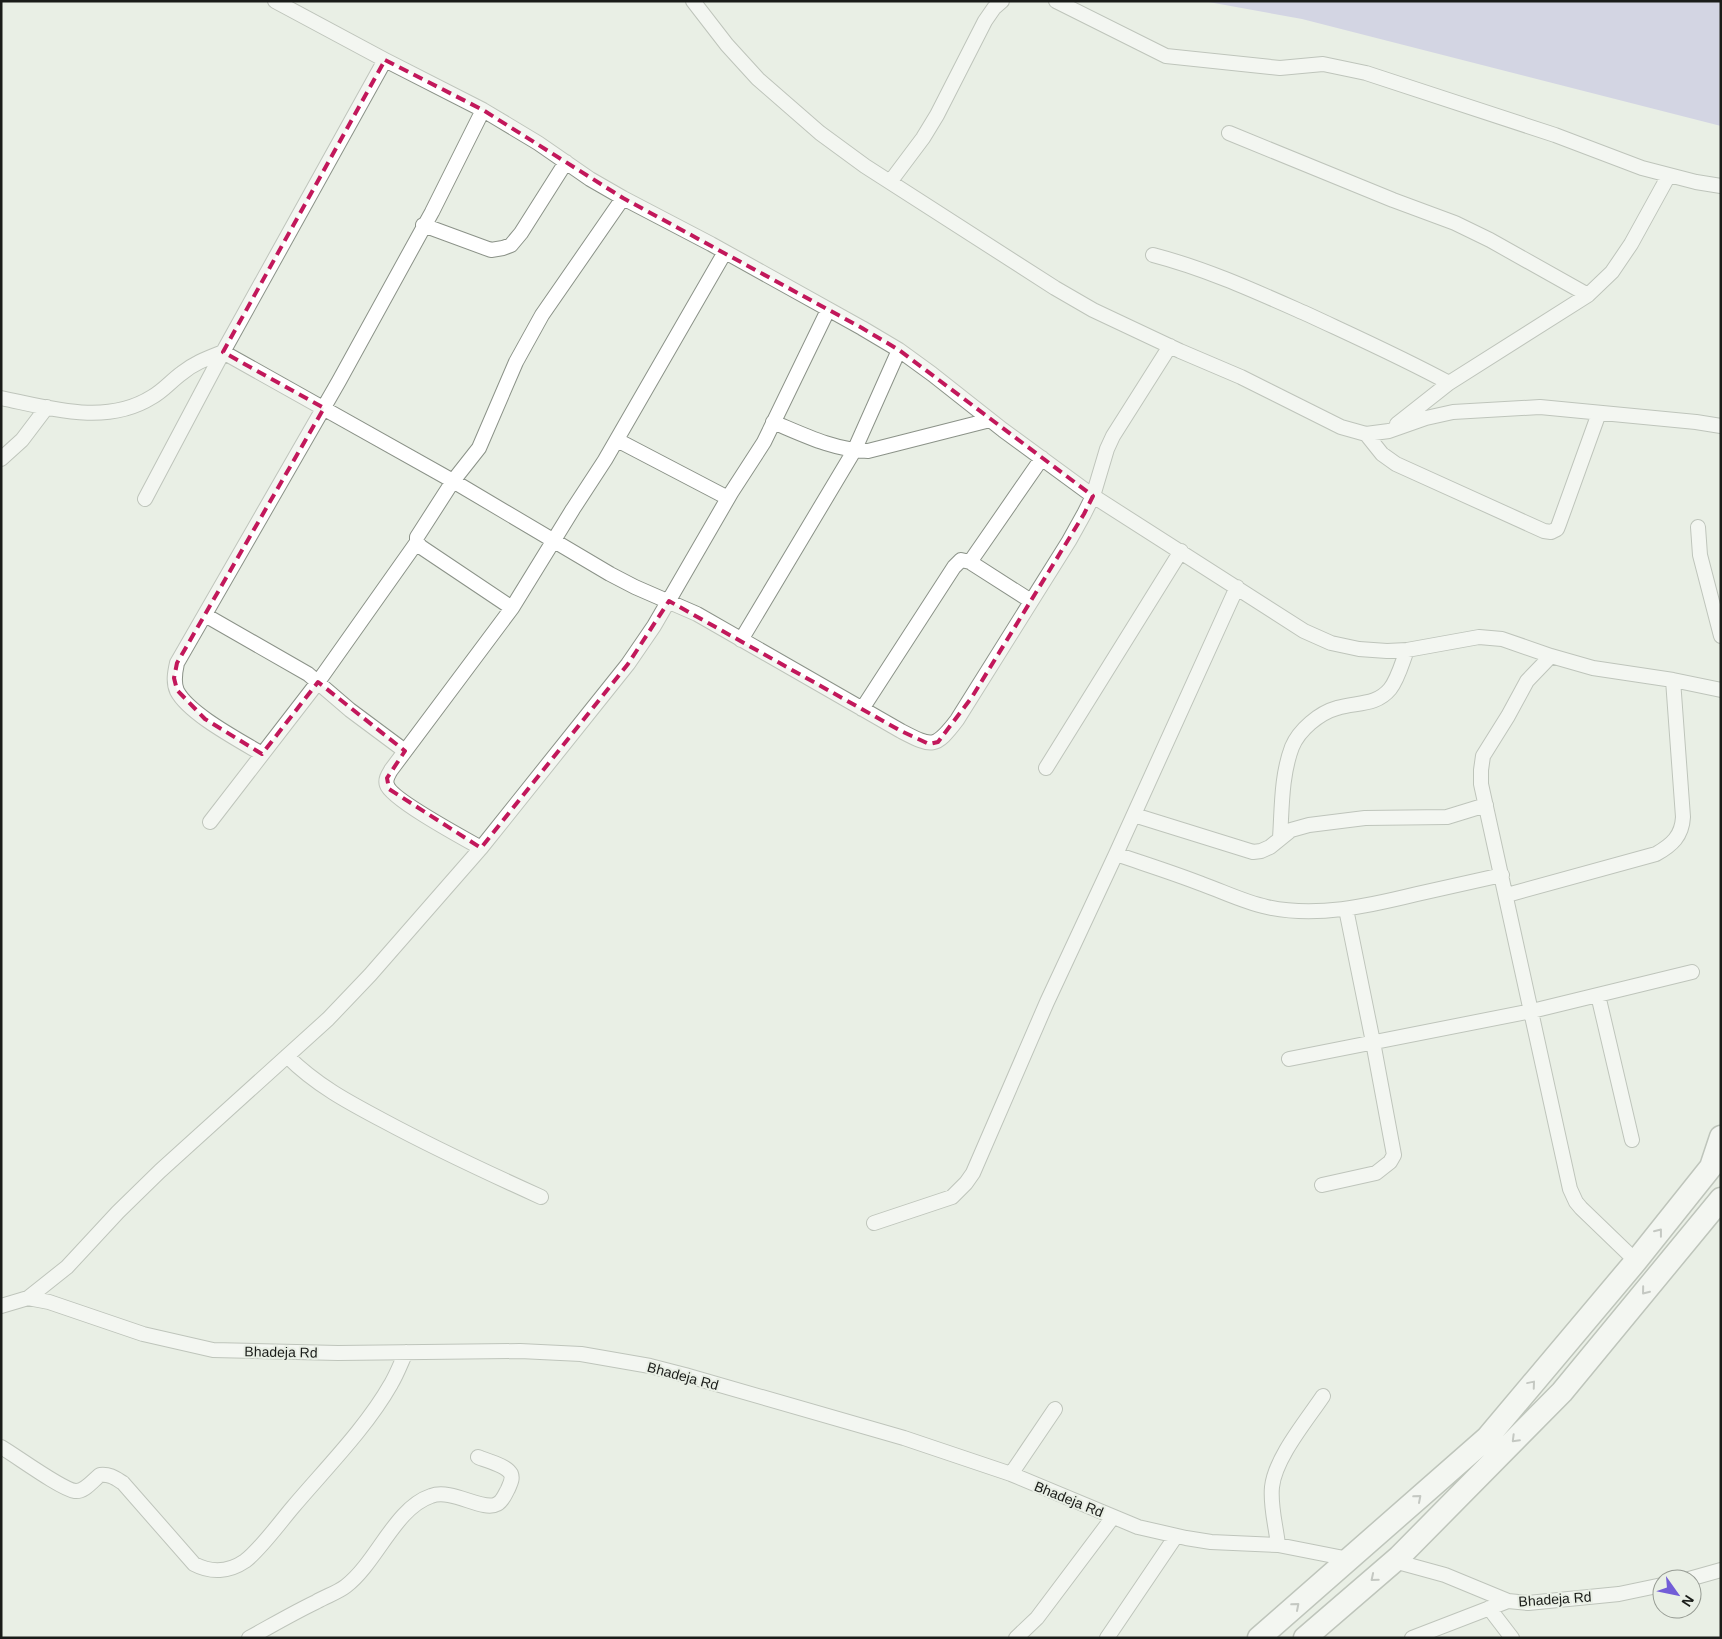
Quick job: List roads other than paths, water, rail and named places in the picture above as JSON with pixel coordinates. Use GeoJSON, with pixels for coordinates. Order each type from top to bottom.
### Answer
{"type":"FeatureCollection","features":[{"type":"Feature","properties":{"kind":"main road"},"geometry":{"type":"LineString","coordinates":[[1259,1638],[1487,1438],[1636,1261],[1711,1167],[1721,1137]]}},
{"type":"Feature","properties":{"kind":"main road"},"geometry":{"type":"LineString","coordinates":[[1305,1638],[1394,1561],[1562,1392],[1721,1199]]}},
{"type":"Feature","properties":{"kind":"street"},"geometry":{"type":"LineString","coordinates":[[275,1],[483,110],[538,143],[590,179],[899,350],[1093,496],[1304,630],[1331,643],[1359,649],[1387,651],[1407,650],[1479,637],[1502,640],[1593,668],[1673,680],[1721,690]]}},
{"type":"Feature","properties":{"kind":"street"},"geometry":{"type":"LineString","coordinates":[[693,1],[727,45],[758,79],[820,133],[890,182],[1055,288],[1093,310],[1241,377],[1341,427],[1366,434],[1388,431],[1426,418],[1470,410],[1540,407],[1721,426]]}},
{"type":"Feature","properties":{"kind":"street"},"geometry":{"type":"LineString","coordinates":[[890,182],[937,115],[985,21],[994,8],[1002,1]]}},
{"type":"Feature","properties":{"kind":"street"},"geometry":{"type":"LineString","coordinates":[[1056,1],[1166,56],[1280,68],[1323,64],[1366,73],[1555,135],[1642,168],[1721,186]]}},
{"type":"Feature","properties":{"kind":"street"},"geometry":{"type":"LineString","coordinates":[[145,499],[223,352],[385,60]]}},
{"type":"Feature","properties":{"kind":"street"},"geometry":{"type":"LineString","coordinates":[[262,754],[205,719],[177,690],[174,678],[177,664],[324,408],[423,225],[432,212],[483,110]]}},
{"type":"Feature","properties":{"kind":"street"},"geometry":{"type":"LineString","coordinates":[[1229,133],[1393,200],[1456,223],[1588,295]]}},
{"type":"Feature","properties":{"kind":"street"},"geometry":{"type":"LineString","coordinates":[[423,225],[491,250],[503,248],[511,244],[522,233],[566,162]]}},
{"type":"Feature","properties":{"kind":"street"},"geometry":{"type":"LineString","coordinates":[[1388,431],[1449,383],[1588,295],[1612,272],[1631,244],[1669,175]]}},
{"type":"Feature","properties":{"kind":"street"},"geometry":{"type":"LineString","coordinates":[[210,822],[318,682],[417,542],[417,537],[453,481],[479,448],[516,362],[542,315],[623,198]]}},
{"type":"Feature","properties":{"kind":"street"},"geometry":{"type":"LineString","coordinates":[[481,848],[401,800],[389,789],[386,784],[387,778],[512,608],[617,440],[725,252]]}},
{"type":"Feature","properties":{"kind":"street"},"geometry":{"type":"LineString","coordinates":[[1153,255],[1187,264],[1252,290],[1404,359],[1449,383]]}},
{"type":"Feature","properties":{"kind":"street"},"geometry":{"type":"LineString","coordinates":[[28,1298],[67,1267],[140,1190],[328,1019],[370,976],[481,848],[628,664],[669,601],[728,498],[764,442],[828,310]]}},
{"type":"Feature","properties":{"kind":"street"},"geometry":{"type":"LineString","coordinates":[[223,352],[453,481],[635,588],[697,614],[862,709],[916,739],[929,744],[938,742],[947,734],[957,720],[1069,541],[1093,496],[1107,449],[1113,436],[1170,346]]}},
{"type":"Feature","properties":{"kind":"street"},"geometry":{"type":"LineString","coordinates":[[741,640],[854,451],[899,350]]}},
{"type":"Feature","properties":{"kind":"street"},"geometry":{"type":"LineString","coordinates":[[1,398],[79,413],[99,413],[128,407],[149,399],[198,362],[223,352]]}},
{"type":"Feature","properties":{"kind":"street"},"geometry":{"type":"LineString","coordinates":[[1,460],[22,440],[47,407]]}},
{"type":"Feature","properties":{"kind":"street"},"geometry":{"type":"LineString","coordinates":[[1366,434],[1382,454],[1396,464],[1544,531],[1551,532],[1557,529],[1599,413]]}},
{"type":"Feature","properties":{"kind":"street"},"geometry":{"type":"LineString","coordinates":[[774,422],[816,440],[854,451],[868,451],[990,420]]}},
{"type":"Feature","properties":{"kind":"street"},"geometry":{"type":"LineString","coordinates":[[617,440],[728,498]]}},
{"type":"Feature","properties":{"kind":"street"},"geometry":{"type":"LineString","coordinates":[[970,562],[1042,458]]}},
{"type":"Feature","properties":{"kind":"street"},"geometry":{"type":"LineString","coordinates":[[1698,527],[1700,555],[1721,636]]}},
{"type":"Feature","properties":{"kind":"street"},"geometry":{"type":"LineString","coordinates":[[417,542],[421,547],[512,608]]}},
{"type":"Feature","properties":{"kind":"street"},"geometry":{"type":"LineString","coordinates":[[1046,768],[1181,551]]}},
{"type":"Feature","properties":{"kind":"street"},"geometry":{"type":"LineString","coordinates":[[862,709],[954,567],[961,560],[970,562],[1031,601]]}},
{"type":"Feature","properties":{"kind":"street"},"geometry":{"type":"LineString","coordinates":[[874,1223],[952,1197],[966,1183],[980,1158],[1046,1002],[1134,815],[1236,587]]}},
{"type":"Feature","properties":{"kind":"street"},"geometry":{"type":"LineString","coordinates":[[205,615],[294,666],[318,682],[350,710],[405,751]]}},
{"type":"Feature","properties":{"kind":"street"},"geometry":{"type":"LineString","coordinates":[[1280,838],[1288,760],[1299,736],[1310,724],[1336,708],[1367,703],[1381,696],[1390,688],[1407,650]]}},
{"type":"Feature","properties":{"kind":"street"},"geometry":{"type":"LineString","coordinates":[[1551,656],[1527,681],[1483,756],[1481,770],[1486,804],[1567,1173],[1576,1202],[1636,1261]]}},
{"type":"Feature","properties":{"kind":"street"},"geometry":{"type":"LineString","coordinates":[[1507,894],[1656,854],[1669,847],[1678,836],[1683,826],[1683,817],[1673,680]]}},
{"type":"Feature","properties":{"kind":"street"},"geometry":{"type":"LineString","coordinates":[[1134,815],[1253,852],[1270,847],[1291,830],[1309,825],[1365,818],[1447,817],[1486,804]]}},
{"type":"Feature","properties":{"kind":"street"},"geometry":{"type":"LineString","coordinates":[[1116,854],[1176,874],[1222,893],[1267,907],[1313,911],[1346,909],[1393,901],[1502,875]]}},
{"type":"Feature","properties":{"kind":"street"},"geometry":{"type":"LineString","coordinates":[[1322,1185],[1376,1173],[1390,1162],[1394,1155],[1346,909]]}},
{"type":"Feature","properties":{"kind":"street"},"geometry":{"type":"LineString","coordinates":[[1289,1059],[1532,1011],[1692,972]]}},
{"type":"Feature","properties":{"kind":"street"},"geometry":{"type":"LineString","coordinates":[[1598,995],[1632,1140]]}},
{"type":"Feature","properties":{"kind":"street"},"geometry":{"type":"LineString","coordinates":[[287,1056],[310,1078],[346,1100],[449,1155],[542,1197]]}},
{"type":"Feature","properties":{"kind":"street","name":"Bhadeja Rd"},"geometry":{"type":"LineString","coordinates":[[1,1306],[28,1298],[49,1302],[143,1334],[213,1350],[338,1353],[520,1351],[580,1354],[650,1366],[904,1438],[1011,1474],[1138,1527],[1211,1542],[1278,1545],[1349,1559]]}},
{"type":"Feature","properties":{"kind":"street"},"geometry":{"type":"LineString","coordinates":[[1,1446],[63,1486],[75,1491],[85,1488],[100,1474],[108,1474],[114,1477],[123,1483],[194,1564],[204,1569],[215,1571],[235,1566],[246,1560],[268,1537],[358,1429],[391,1383],[406,1352]]}},
{"type":"Feature","properties":{"kind":"street"},"geometry":{"type":"LineString","coordinates":[[1278,1545],[1272,1503],[1272,1486],[1287,1449],[1323,1396]]}},
{"type":"Feature","properties":{"kind":"street"},"geometry":{"type":"LineString","coordinates":[[1011,1474],[1055,1409]]}},
{"type":"Feature","properties":{"kind":"street"},"geometry":{"type":"LineString","coordinates":[[249,1638],[346,1586],[373,1558],[401,1518],[420,1501],[433,1495],[448,1494],[487,1506],[496,1505],[502,1500],[511,1484],[512,1477],[510,1472],[504,1468],[478,1457]]}},
{"type":"Feature","properties":{"kind":"street"},"geometry":{"type":"LineString","coordinates":[[1016,1638],[1037,1618],[1113,1517]]}},
{"type":"Feature","properties":{"kind":"street"},"geometry":{"type":"LineString","coordinates":[[1106,1638],[1176,1536]]}},
{"type":"Feature","properties":{"kind":"street","name":"Bhadeja Rd"},"geometry":{"type":"LineString","coordinates":[[1394,1561],[1445,1575],[1508,1601],[1528,1603],[1569,1600],[1619,1594],[1652,1587]]}},
{"type":"Feature","properties":{"kind":"street"},"geometry":{"type":"LineString","coordinates":[[1702,1575],[1721,1570]]}},
{"type":"Feature","properties":{"kind":"street"},"geometry":{"type":"LineString","coordinates":[[1412,1638],[1508,1601]]}},
{"type":"Feature","properties":{"kind":"street"},"geometry":{"type":"LineString","coordinates":[[1489,1608],[1512,1638]]}},
{"type":"Feature","properties":{"kind":"water"},"geometry":{"type":"Polygon","coordinates":[[[1203,1],[1721,1],[1721,126],[1302,19],[1203,1]]]}}]}
